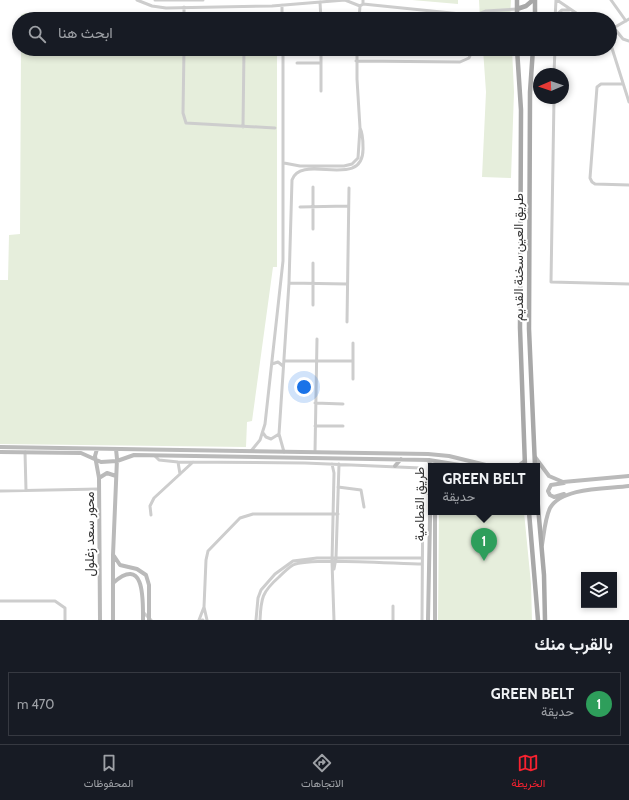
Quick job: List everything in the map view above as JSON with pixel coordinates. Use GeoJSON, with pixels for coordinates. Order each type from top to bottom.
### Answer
{"type":"FeatureCollection","features":[{"type":"Feature","properties":{"kind":"main road"},"geometry":{"type":"LineString","coordinates":[[517,0],[517,9],[526,6],[534,0]]}},
{"type":"Feature","properties":{"kind":"main road"},"geometry":{"type":"LineString","coordinates":[[534,0],[535,12]]}},
{"type":"Feature","properties":{"kind":"main road","name":"طريق العين سخنة القديم"},"geometry":{"type":"LineString","coordinates":[[517,56],[521,110],[520,328],[525,463]]}},
{"type":"Feature","properties":{"kind":"main road","name":"طريق العين سخنة القديم"},"geometry":{"type":"LineString","coordinates":[[533,56],[530,92],[529,329],[535,463]]}},
{"type":"Feature","properties":{"kind":"main road"},"geometry":{"type":"LineString","coordinates":[[0,447],[435,454],[476,463]]}},
{"type":"Feature","properties":{"kind":"main road","name":"محور سعد زغلول"},"geometry":{"type":"LineString","coordinates":[[97,449],[95,454],[99,478],[100,620]]}},
{"type":"Feature","properties":{"kind":"main road","name":"محور سعد زغلول"},"geometry":{"type":"LineString","coordinates":[[113,620],[113,555],[117,461],[116,449]]}},
{"type":"Feature","properties":{"kind":"main road"},"geometry":{"type":"LineString","coordinates":[[0,452],[81,453],[96,461],[117,461],[132,455],[401,459],[437,460],[452,463]]}},
{"type":"Feature","properties":{"kind":"main road"},"geometry":{"type":"LineString","coordinates":[[534,455],[540,463]]}},
{"type":"Feature","properties":{"kind":"main road"},"geometry":{"type":"LineString","coordinates":[[395,466],[401,459]]}},
{"type":"Feature","properties":{"kind":"main road"},"geometry":{"type":"LineString","coordinates":[[540,463],[549,476],[559,481],[570,482]]}},
{"type":"Feature","properties":{"kind":"main road"},"geometry":{"type":"LineString","coordinates":[[99,478],[107,473],[116,476]]}},
{"type":"Feature","properties":{"kind":"main road"},"geometry":{"type":"LineString","coordinates":[[629,476],[553,484],[549,486],[548,491],[550,495],[554,497],[629,486]]}},
{"type":"Feature","properties":{"kind":"main road"},"geometry":{"type":"LineString","coordinates":[[423,493],[428,493]]}},
{"type":"Feature","properties":{"kind":"main road"},"geometry":{"type":"LineString","coordinates":[[542,549],[550,510],[556,501],[570,494]]}},
{"type":"Feature","properties":{"kind":"main road","name":"طريق القطامية"},"geometry":{"type":"LineString","coordinates":[[428,620],[430,515]]}},
{"type":"Feature","properties":{"kind":"main road","name":"طريق القطامية"},"geometry":{"type":"LineString","coordinates":[[435,515],[435,620]]}},
{"type":"Feature","properties":{"kind":"main road"},"geometry":{"type":"LineString","coordinates":[[529,515],[538,620]]}},
{"type":"Feature","properties":{"kind":"main road"},"geometry":{"type":"LineString","coordinates":[[539,515],[545,620]]}},
{"type":"Feature","properties":{"kind":"main road"},"geometry":{"type":"LineString","coordinates":[[113,555],[120,565],[137,569],[146,575],[149,585],[150,619]]}},
{"type":"Feature","properties":{"kind":"main road"},"geometry":{"type":"LineString","coordinates":[[113,583],[123,576],[133,575],[140,581],[142,590],[143,620]]}},
{"type":"Feature","properties":{"kind":"street"},"geometry":{"type":"LineString","coordinates":[[137,0],[159,7],[272,6],[345,0],[360,5],[439,12]]}},
{"type":"Feature","properties":{"kind":"street"},"geometry":{"type":"LineString","coordinates":[[155,0],[203,0]]}},
{"type":"Feature","properties":{"kind":"street"},"geometry":{"type":"LineString","coordinates":[[287,4],[288,0]]}},
{"type":"Feature","properties":{"kind":"street"},"geometry":{"type":"LineString","coordinates":[[355,0],[360,5]]}},
{"type":"Feature","properties":{"kind":"street"},"geometry":{"type":"LineString","coordinates":[[360,12],[360,5],[363,0]]}},
{"type":"Feature","properties":{"kind":"street"},"geometry":{"type":"LineString","coordinates":[[556,0],[573,12]]}},
{"type":"Feature","properties":{"kind":"street"},"geometry":{"type":"LineString","coordinates":[[555,12],[556,0]]}},
{"type":"Feature","properties":{"kind":"street"},"geometry":{"type":"LineString","coordinates":[[611,0],[627,20],[617,26]]}},
{"type":"Feature","properties":{"kind":"street"},"geometry":{"type":"LineString","coordinates":[[270,2],[272,6]]}},
{"type":"Feature","properties":{"kind":"street"},"geometry":{"type":"LineString","coordinates":[[320,2],[321,12]]}},
{"type":"Feature","properties":{"kind":"street"},"geometry":{"type":"LineString","coordinates":[[282,5],[282,12]]}},
{"type":"Feature","properties":{"kind":"street"},"geometry":{"type":"LineString","coordinates":[[184,7],[184,12]]}},
{"type":"Feature","properties":{"kind":"street"},"geometry":{"type":"LineString","coordinates":[[484,12],[517,9]]}},
{"type":"Feature","properties":{"kind":"street"},"geometry":{"type":"LineString","coordinates":[[560,12],[562,10],[569,10]]}},
{"type":"Feature","properties":{"kind":"street"},"geometry":{"type":"LineString","coordinates":[[617,32],[623,39],[629,41]]}},
{"type":"Feature","properties":{"kind":"street"},"geometry":{"type":"LineString","coordinates":[[184,56],[183,113],[186,123],[275,128]]}},
{"type":"Feature","properties":{"kind":"street"},"geometry":{"type":"LineString","coordinates":[[242,127],[244,56]]}},
{"type":"Feature","properties":{"kind":"street"},"geometry":{"type":"LineString","coordinates":[[251,451],[259,443],[263,433],[283,262],[283,56]]}},
{"type":"Feature","properties":{"kind":"street"},"geometry":{"type":"LineString","coordinates":[[321,56],[321,91]]}},
{"type":"Feature","properties":{"kind":"street"},"geometry":{"type":"LineString","coordinates":[[284,163],[297,166],[344,166],[352,164],[358,158],[360,153],[360,128],[356,56]]}},
{"type":"Feature","properties":{"kind":"street"},"geometry":{"type":"LineString","coordinates":[[356,61],[460,62],[470,58],[471,56]]}},
{"type":"Feature","properties":{"kind":"street"},"geometry":{"type":"LineString","coordinates":[[554,56],[554,68]]}},
{"type":"Feature","properties":{"kind":"street"},"geometry":{"type":"LineString","coordinates":[[614,56],[629,102]]}},
{"type":"Feature","properties":{"kind":"street"},"geometry":{"type":"LineString","coordinates":[[297,63],[321,63]]}},
{"type":"Feature","properties":{"kind":"street"},"geometry":{"type":"LineString","coordinates":[[623,84],[600,84],[597,87],[590,178],[592,182],[597,185],[629,185]]}},
{"type":"Feature","properties":{"kind":"street"},"geometry":{"type":"LineString","coordinates":[[554,104],[551,282],[629,284]]}},
{"type":"Feature","properties":{"kind":"street"},"geometry":{"type":"LineString","coordinates":[[297,172],[304,170],[348,169],[356,166],[363,154],[360,128]]}},
{"type":"Feature","properties":{"kind":"street"},"geometry":{"type":"LineString","coordinates":[[284,452],[279,434],[289,283],[292,180],[297,172],[297,166]]}},
{"type":"Feature","properties":{"kind":"street"},"geometry":{"type":"LineString","coordinates":[[313,187],[313,229]]}},
{"type":"Feature","properties":{"kind":"street"},"geometry":{"type":"LineString","coordinates":[[347,322],[349,188]]}},
{"type":"Feature","properties":{"kind":"street"},"geometry":{"type":"LineString","coordinates":[[300,207],[348,206]]}},
{"type":"Feature","properties":{"kind":"street"},"geometry":{"type":"LineString","coordinates":[[313,263],[313,305]]}},
{"type":"Feature","properties":{"kind":"street"},"geometry":{"type":"LineString","coordinates":[[289,283],[347,284]]}},
{"type":"Feature","properties":{"kind":"street"},"geometry":{"type":"LineString","coordinates":[[315,452],[317,338]]}},
{"type":"Feature","properties":{"kind":"street"},"geometry":{"type":"LineString","coordinates":[[353,343],[353,379]]}},
{"type":"Feature","properties":{"kind":"street"},"geometry":{"type":"LineString","coordinates":[[284,361],[353,361]]}},
{"type":"Feature","properties":{"kind":"street"},"geometry":{"type":"LineString","coordinates":[[272,365],[278,362],[283,366]]}},
{"type":"Feature","properties":{"kind":"street"},"geometry":{"type":"LineString","coordinates":[[316,403],[343,404]]}},
{"type":"Feature","properties":{"kind":"street"},"geometry":{"type":"LineString","coordinates":[[315,426],[343,426]]}},
{"type":"Feature","properties":{"kind":"street"},"geometry":{"type":"LineString","coordinates":[[263,433],[266,438],[271,439],[279,434]]}},
{"type":"Feature","properties":{"kind":"street"},"geometry":{"type":"LineString","coordinates":[[25,452],[26,490]]}},
{"type":"Feature","properties":{"kind":"street"},"geometry":{"type":"LineString","coordinates":[[155,456],[160,460],[178,462],[339,464],[395,466],[422,469],[422,620]]}},
{"type":"Feature","properties":{"kind":"street"},"geometry":{"type":"LineString","coordinates":[[178,462],[180,474]]}},
{"type":"Feature","properties":{"kind":"street"},"geometry":{"type":"LineString","coordinates":[[151,515],[151,502],[193,462]]}},
{"type":"Feature","properties":{"kind":"street"},"geometry":{"type":"LineString","coordinates":[[332,464],[334,474],[334,620]]}},
{"type":"Feature","properties":{"kind":"street"},"geometry":{"type":"LineString","coordinates":[[334,560],[338,514],[339,464]]}},
{"type":"Feature","properties":{"kind":"street"},"geometry":{"type":"LineString","coordinates":[[338,487],[361,490],[364,507]]}},
{"type":"Feature","properties":{"kind":"street"},"geometry":{"type":"LineString","coordinates":[[0,491],[99,489]]}},
{"type":"Feature","properties":{"kind":"street"},"geometry":{"type":"LineString","coordinates":[[207,620],[204,607],[207,554],[211,545],[240,518],[252,514],[338,514]]}},
{"type":"Feature","properties":{"kind":"street"},"geometry":{"type":"LineString","coordinates":[[260,620],[262,597],[268,587],[297,564],[334,560],[422,558]]}},
{"type":"Feature","properties":{"kind":"street"},"geometry":{"type":"LineString","coordinates":[[256,620],[259,593],[264,585],[276,573],[298,559],[422,564]]}},
{"type":"Feature","properties":{"kind":"street"},"geometry":{"type":"LineString","coordinates":[[276,573],[280,576]]}},
{"type":"Feature","properties":{"kind":"street"},"geometry":{"type":"LineString","coordinates":[[0,601],[55,601],[65,608],[65,620]]}},
{"type":"Feature","properties":{"kind":"street"},"geometry":{"type":"LineString","coordinates":[[393,606],[393,620]]}},
{"type":"Feature","properties":{"kind":"street"},"geometry":{"type":"LineString","coordinates":[[199,620],[204,607]]}},
{"type":"Feature","properties":{"kind":"street"},"geometry":{"type":"LineString","coordinates":[[143,612],[150,619]]}},
{"type":"Feature","properties":{"kind":"green space"},"geometry":{"type":"Polygon","coordinates":[[[412,0],[458,0],[458,4],[412,0]]]}},
{"type":"Feature","properties":{"kind":"green space"},"geometry":{"type":"Polygon","coordinates":[[[479,0],[511,0],[510,12],[480,12],[479,0]]]}},
{"type":"Feature","properties":{"kind":"green space"},"geometry":{"type":"Polygon","coordinates":[[[21,56],[277,56],[277,267],[273,267],[252,421],[247,422],[246,447],[0,444],[0,280],[8,280],[9,235],[20,234],[21,56]]]}},
{"type":"Feature","properties":{"kind":"green space"},"geometry":{"type":"Polygon","coordinates":[[[483,56],[512,56],[514,92],[511,178],[482,177],[486,92],[483,56]]]}},
{"type":"Feature","properties":{"kind":"green space"},"geometry":{"type":"Polygon","coordinates":[[[439,515],[524,515],[531,584],[532,620],[438,620],[439,515]]]}},
{"type":"Feature","properties":{"kind":"place","name":"GREEN BELT"},"geometry":{"type":"Point","coordinates":[484,561]}}]}
